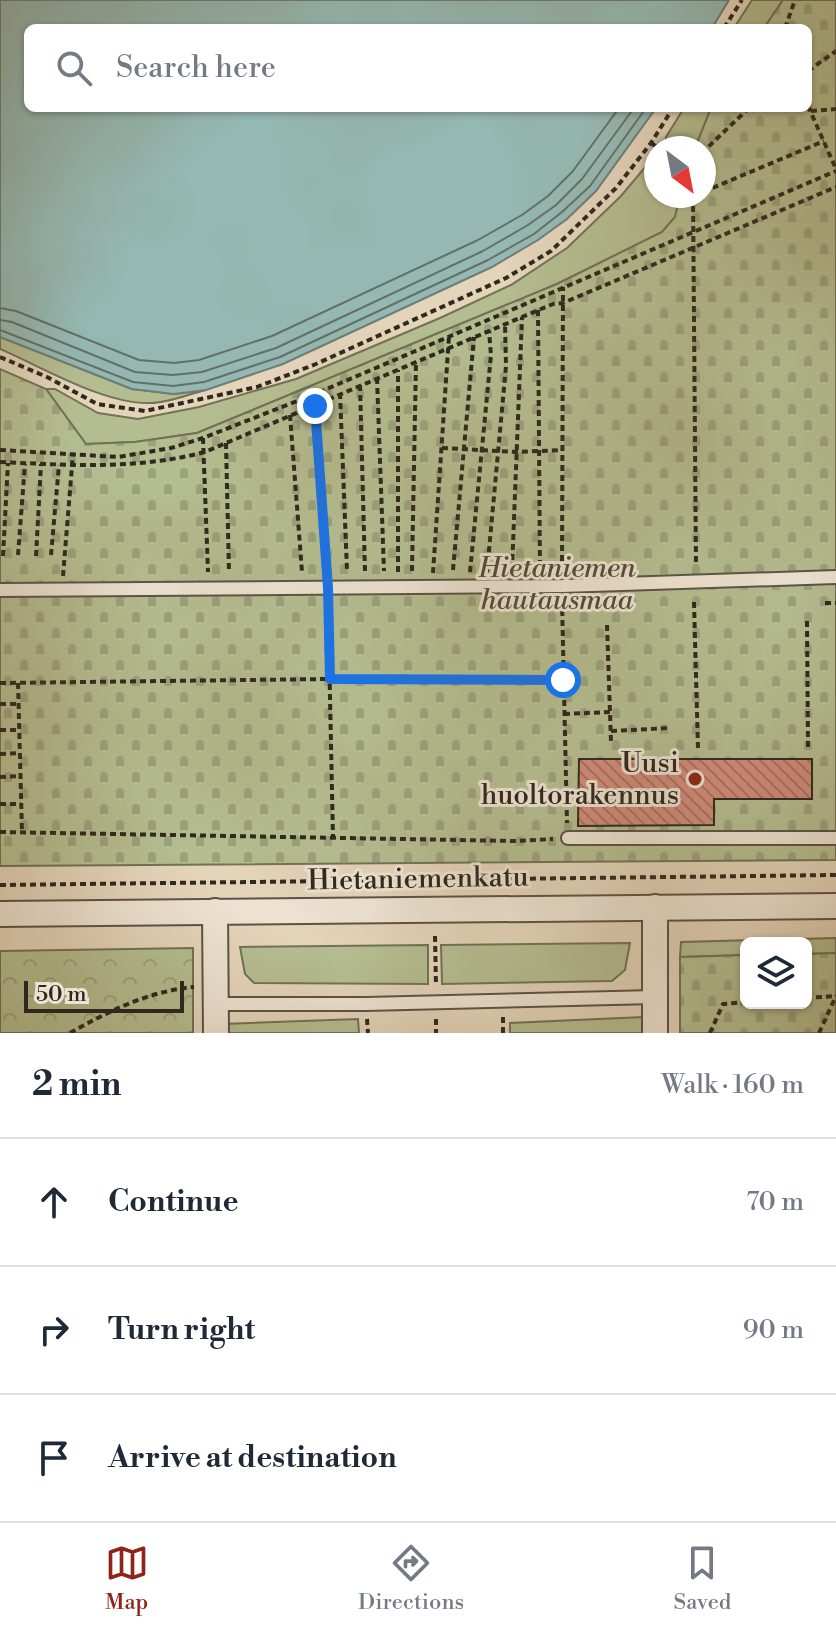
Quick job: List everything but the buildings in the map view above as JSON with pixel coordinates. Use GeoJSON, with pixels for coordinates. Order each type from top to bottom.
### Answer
{"type":"FeatureCollection","features":[{"type":"Feature","properties":{"kind":"street","name":"Hietaniemenkatu"},"geometry":{"type":"LineString","coordinates":[[0,914],[836,906]]}},
{"type":"Feature","properties":{"kind":"street"},"geometry":{"type":"LineString","coordinates":[[655,907],[655,1033]]}},
{"type":"Feature","properties":{"kind":"street"},"geometry":{"type":"LineString","coordinates":[[215,911],[216,1033]]}},
{"type":"Feature","properties":{"kind":"lane"},"geometry":{"type":"LineString","coordinates":[[0,590],[562,586],[696,579],[836,577]]}},
{"type":"Feature","properties":{"kind":"lane"},"geometry":{"type":"LineString","coordinates":[[568,838],[836,838]]}},
{"type":"Feature","properties":{"kind":"lane"},"geometry":{"type":"LineString","coordinates":[[216,1004],[380,1004],[655,997]]}},
{"type":"Feature","properties":{"kind":"path"},"geometry":{"type":"LineString","coordinates":[[727,24],[742,0]]}},
{"type":"Feature","properties":{"kind":"path"},"geometry":{"type":"LineString","coordinates":[[786,24],[795,0]]}},
{"type":"Feature","properties":{"kind":"path"},"geometry":{"type":"LineString","coordinates":[[812,68],[836,51]]}},
{"type":"Feature","properties":{"kind":"path"},"geometry":{"type":"LineString","coordinates":[[812,108],[836,109]]}},
{"type":"Feature","properties":{"kind":"path"},"geometry":{"type":"LineString","coordinates":[[655,136],[670,112]]}},
{"type":"Feature","properties":{"kind":"path"},"geometry":{"type":"LineString","coordinates":[[716,139],[745,112]]}},
{"type":"Feature","properties":{"kind":"path"},"geometry":{"type":"LineString","coordinates":[[0,450],[118,457],[171,448],[315,394],[836,170],[811,112]]}},
{"type":"Feature","properties":{"kind":"path"},"geometry":{"type":"LineString","coordinates":[[716,186],[824,141]]}},
{"type":"Feature","properties":{"kind":"path"},"geometry":{"type":"LineString","coordinates":[[0,357],[47,377],[97,404],[145,411],[257,387],[316,364],[506,278],[551,251],[616,188],[644,152]]}},
{"type":"Feature","properties":{"kind":"path"},"geometry":{"type":"LineString","coordinates":[[805,185],[810,198]]}},
{"type":"Feature","properties":{"kind":"path"},"geometry":{"type":"LineString","coordinates":[[0,462],[133,465],[170,461],[205,452],[836,187]]}},
{"type":"Feature","properties":{"kind":"path"},"geometry":{"type":"LineString","coordinates":[[693,208],[696,579]]}},
{"type":"Feature","properties":{"kind":"path"},"geometry":{"type":"LineString","coordinates":[[0,832],[515,841],[568,838],[562,586],[563,287]]}},
{"type":"Feature","properties":{"kind":"path"},"geometry":{"type":"LineString","coordinates":[[538,310],[540,586]]}},
{"type":"Feature","properties":{"kind":"path"},"geometry":{"type":"LineString","coordinates":[[511,586],[522,317]]}},
{"type":"Feature","properties":{"kind":"path"},"geometry":{"type":"LineString","coordinates":[[486,587],[506,366],[505,324]]}},
{"type":"Feature","properties":{"kind":"path"},"geometry":{"type":"LineString","coordinates":[[468,587],[491,355],[489,331]]}},
{"type":"Feature","properties":{"kind":"path"},"geometry":{"type":"LineString","coordinates":[[432,587],[449,336]]}},
{"type":"Feature","properties":{"kind":"path"},"geometry":{"type":"LineString","coordinates":[[451,587],[474,337]]}},
{"type":"Feature","properties":{"kind":"path"},"geometry":{"type":"LineString","coordinates":[[412,587],[416,361]]}},
{"type":"Feature","properties":{"kind":"path"},"geometry":{"type":"LineString","coordinates":[[391,588],[398,370]]}},
{"type":"Feature","properties":{"kind":"path"},"geometry":{"type":"LineString","coordinates":[[377,378],[391,588]]}},
{"type":"Feature","properties":{"kind":"path"},"geometry":{"type":"LineString","coordinates":[[360,385],[365,588]]}},
{"type":"Feature","properties":{"kind":"path"},"geometry":{"type":"LineString","coordinates":[[340,393],[348,588]]}},
{"type":"Feature","properties":{"kind":"path"},"geometry":{"type":"LineString","coordinates":[[315,394],[328,588],[333,838]]}},
{"type":"Feature","properties":{"kind":"path"},"geometry":{"type":"LineString","coordinates":[[290,415],[303,588]]}},
{"type":"Feature","properties":{"kind":"path"},"geometry":{"type":"LineString","coordinates":[[203,438],[209,589]]}},
{"type":"Feature","properties":{"kind":"path"},"geometry":{"type":"LineString","coordinates":[[226,443],[229,589]]}},
{"type":"Feature","properties":{"kind":"path"},"geometry":{"type":"LineString","coordinates":[[442,448],[518,452],[562,450]]}},
{"type":"Feature","properties":{"kind":"path"},"geometry":{"type":"LineString","coordinates":[[62,590],[73,454]]}},
{"type":"Feature","properties":{"kind":"path"},"geometry":{"type":"LineString","coordinates":[[3,556],[8,463]]}},
{"type":"Feature","properties":{"kind":"path"},"geometry":{"type":"LineString","coordinates":[[18,555],[25,464]]}},
{"type":"Feature","properties":{"kind":"path"},"geometry":{"type":"LineString","coordinates":[[36,556],[41,464]]}},
{"type":"Feature","properties":{"kind":"path"},"geometry":{"type":"LineString","coordinates":[[51,555],[59,465]]}},
{"type":"Feature","properties":{"kind":"path"},"geometry":{"type":"LineString","coordinates":[[694,602],[698,749]]}},
{"type":"Feature","properties":{"kind":"path"},"geometry":{"type":"LineString","coordinates":[[825,603],[836,603]]}},
{"type":"Feature","properties":{"kind":"path"},"geometry":{"type":"LineString","coordinates":[[807,621],[808,747]]}},
{"type":"Feature","properties":{"kind":"path"},"geometry":{"type":"LineString","coordinates":[[607,625],[611,742]]}},
{"type":"Feature","properties":{"kind":"path"},"geometry":{"type":"LineString","coordinates":[[0,683],[563,680]]}},
{"type":"Feature","properties":{"kind":"path"},"geometry":{"type":"LineString","coordinates":[[18,683],[22,833]]}},
{"type":"Feature","properties":{"kind":"path"},"geometry":{"type":"LineString","coordinates":[[0,704],[18,704]]}},
{"type":"Feature","properties":{"kind":"path"},"geometry":{"type":"LineString","coordinates":[[564,714],[610,712]]}},
{"type":"Feature","properties":{"kind":"path"},"geometry":{"type":"LineString","coordinates":[[611,731],[669,728]]}},
{"type":"Feature","properties":{"kind":"path"},"geometry":{"type":"LineString","coordinates":[[0,730],[19,730]]}},
{"type":"Feature","properties":{"kind":"path"},"geometry":{"type":"LineString","coordinates":[[0,754],[20,753]]}},
{"type":"Feature","properties":{"kind":"path"},"geometry":{"type":"LineString","coordinates":[[0,777],[20,776]]}},
{"type":"Feature","properties":{"kind":"path"},"geometry":{"type":"LineString","coordinates":[[0,804],[21,804]]}},
{"type":"Feature","properties":{"kind":"path"},"geometry":{"type":"LineString","coordinates":[[0,885],[836,875]]}},
{"type":"Feature","properties":{"kind":"path"},"geometry":{"type":"LineString","coordinates":[[435,936],[436,984]]}},
{"type":"Feature","properties":{"kind":"path"},"geometry":{"type":"LineString","coordinates":[[70,1033],[141,998],[197,987]]}},
{"type":"Feature","properties":{"kind":"path"},"geometry":{"type":"LineString","coordinates":[[812,998],[836,996],[819,1033]]}},
{"type":"Feature","properties":{"kind":"path"},"geometry":{"type":"LineString","coordinates":[[710,1033],[723,1004],[740,1003]]}},
{"type":"Feature","properties":{"kind":"green space"},"geometry":{"type":"Polygon","coordinates":[[[752,0],[783,0],[767,24],[737,24],[752,0]]]}},
{"type":"Feature","properties":{"kind":"green space","name":"Hietaniemen hautausmaa"},"geometry":{"type":"Polygon","coordinates":[[[783,0],[836,0],[836,860],[0,866],[0,369],[46,389],[86,444],[135,442],[197,433],[557,284],[662,232],[675,217],[677,208],[716,208],[716,136],[700,136],[709,112],[812,112],[812,24],[767,24],[783,0]]]}},
{"type":"Feature","properties":{"kind":"green space"},"geometry":{"type":"Polygon","coordinates":[[[682,112],[709,112],[700,136],[667,136],[682,112]]]}},
{"type":"Feature","properties":{"kind":"green space"},"geometry":{"type":"Polygon","coordinates":[[[644,169],[644,208],[677,208],[675,217],[662,232],[557,284],[197,433],[135,442],[86,444],[46,389],[55,389],[98,413],[138,419],[199,407],[296,379],[511,285],[567,248],[621,196],[644,169]]]}},
{"type":"Feature","properties":{"kind":"green space"},"geometry":{"type":"Polygon","coordinates":[[[0,337],[132,389],[174,394],[206,390],[158,403],[114,398],[74,384],[0,349],[0,337]]]}},
{"type":"Feature","properties":{"kind":"green space"},"geometry":{"type":"Polygon","coordinates":[[[836,938],[836,953],[812,954],[812,939],[836,938]]]}},
{"type":"Feature","properties":{"kind":"green space"},"geometry":{"type":"Polygon","coordinates":[[[740,940],[740,955],[680,957],[681,942],[740,940]]]}},
{"type":"Feature","properties":{"kind":"green space"},"geometry":{"type":"Polygon","coordinates":[[[630,943],[625,970],[612,981],[442,984],[441,945],[630,943]]]}},
{"type":"Feature","properties":{"kind":"green space"},"geometry":{"type":"Polygon","coordinates":[[[428,945],[428,984],[254,983],[245,974],[240,947],[428,945]]]}},
{"type":"Feature","properties":{"kind":"green space"},"geometry":{"type":"Polygon","coordinates":[[[193,948],[193,1033],[0,1033],[0,951],[193,948]]]}},
{"type":"Feature","properties":{"kind":"green space"},"geometry":{"type":"Polygon","coordinates":[[[836,953],[836,1033],[680,1033],[680,957],[740,955],[740,1009],[812,1009],[812,954],[836,953]]]}},
{"type":"Feature","properties":{"kind":"green space"},"geometry":{"type":"Polygon","coordinates":[[[643,1017],[643,1033],[510,1033],[510,1023],[643,1017]]]}},
{"type":"Feature","properties":{"kind":"green space"},"geometry":{"type":"Polygon","coordinates":[[[358,1019],[359,1033],[223,1033],[223,1024],[358,1019]]]}},
{"type":"Feature","properties":{"kind":"water"},"geometry":{"type":"Polygon","coordinates":[[[0,0],[729,0],[714,24],[24,24],[24,112],[653,112],[596,191],[567,219],[538,240],[492,267],[283,364],[206,390],[174,394],[132,389],[0,337],[0,0]]]}},
{"type":"Feature","properties":{"kind":"place","name":"Uusi huoltorakennus"},"geometry":{"type":"Point","coordinates":[695,779]}},
{"type":"Feature","properties":{"kind":"route"},"geometry":{"type":"LineString","coordinates":[[315,406],[328,588],[330,679],[563,680]]}}]}
